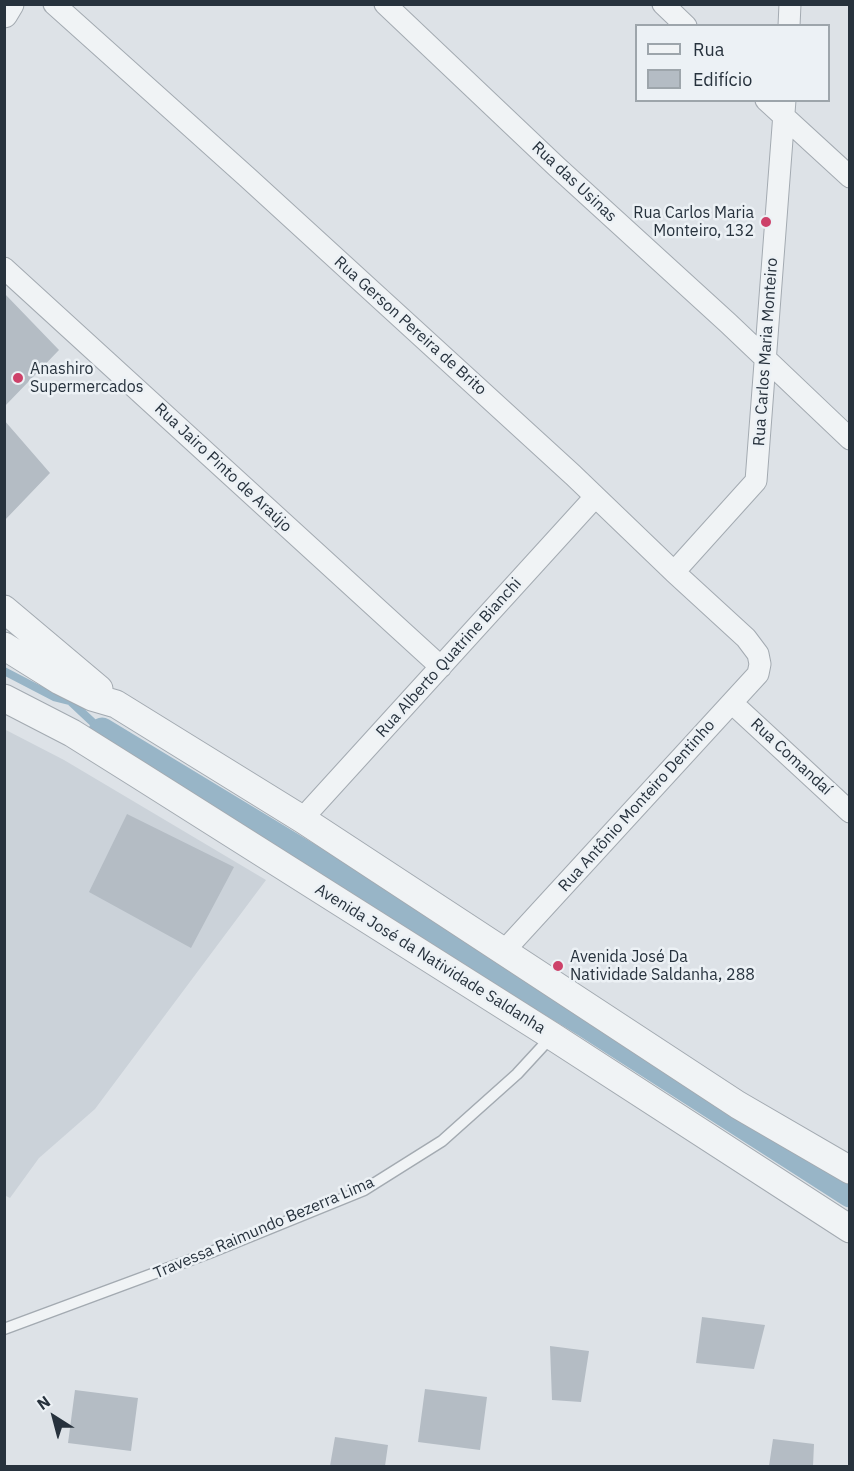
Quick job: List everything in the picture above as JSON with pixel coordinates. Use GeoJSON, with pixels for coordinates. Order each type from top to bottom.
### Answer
{"type":"FeatureCollection","features":[{"type":"Feature","properties":{"kind":"street"},"geometry":{"type":"LineString","coordinates":[[4,14],[10,4]]}},
{"type":"Feature","properties":{"kind":"street","name":"Rua Gerson Pereira de Brito"},"geometry":{"type":"LineString","coordinates":[[54,4],[247,177],[595,497],[746,638],[758,654]]}},
{"type":"Feature","properties":{"kind":"street","name":"Rua das Usinas"},"geometry":{"type":"LineString","coordinates":[[385,4],[849,439]]}},
{"type":"Feature","properties":{"kind":"street"},"geometry":{"type":"LineString","coordinates":[[663,4],[684,24]]}},
{"type":"Feature","properties":{"kind":"street"},"geometry":{"type":"LineString","coordinates":[[789,24],[790,4]]}},
{"type":"Feature","properties":{"kind":"street"},"geometry":{"type":"LineString","coordinates":[[771,102],[785,108],[849,177]]}},
{"type":"Feature","properties":{"kind":"street","name":"Rua Carlos Maria Monteiro"},"geometry":{"type":"LineString","coordinates":[[674,572],[756,482],[785,108]]}},
{"type":"Feature","properties":{"kind":"street","name":"Rua Jairo Pinto de Araújo"},"geometry":{"type":"LineString","coordinates":[[4,268],[441,667]]}},
{"type":"Feature","properties":{"kind":"street","name":"Rua Alberto Quatrine Bianchi"},"geometry":{"type":"LineString","coordinates":[[302,819],[595,497]]}},
{"type":"Feature","properties":{"kind":"street"},"geometry":{"type":"LineString","coordinates":[[4,609],[116,704],[302,819],[738,1105],[838,1156],[849,1170]]}},
{"type":"Feature","properties":{"kind":"street"},"geometry":{"type":"LineString","coordinates":[[4,646],[60,681],[92,697],[116,704]]}},
{"type":"Feature","properties":{"kind":"street","name":"Rua Antônio Monteiro Dentinho"},"geometry":{"type":"LineString","coordinates":[[503,952],[758,674],[760,664],[758,654]]}},
{"type":"Feature","properties":{"kind":"street","name":"Avenida José da Natividade Saldanha"},"geometry":{"type":"LineString","coordinates":[[4,698],[72,733],[552,1036],[849,1229]]}},
{"type":"Feature","properties":{"kind":"street","name":"Rua Comandaí"},"geometry":{"type":"LineString","coordinates":[[732,703],[849,812]]}},
{"type":"Feature","properties":{"kind":"lane","name":"Travessa Raimundo Bezerra Lima"},"geometry":{"type":"LineString","coordinates":[[4,1329],[189,1261],[364,1190],[442,1141],[517,1074],[552,1036]]}},
{"type":"Feature","properties":{"kind":"shaded area"},"geometry":{"type":"Polygon","coordinates":[[[4,729],[64,760],[266,880],[95,1109],[39,1158],[10,1198],[4,1195],[4,729]]]}},
{"type":"Feature","properties":{"kind":"building","name":"Anashiro Supermercados"},"geometry":{"type":"Polygon","coordinates":[[[4,293],[59,350],[4,407],[4,293]]]}},
{"type":"Feature","properties":{"kind":"building","name":"Anashiro Supermercados"},"geometry":{"type":"Polygon","coordinates":[[[4,420],[50,473],[4,521],[4,420]]]}},
{"type":"Feature","properties":{"kind":"building"},"geometry":{"type":"Polygon","coordinates":[[[127,814],[234,867],[191,948],[89,892],[127,814]]]}},
{"type":"Feature","properties":{"kind":"building"},"geometry":{"type":"Polygon","coordinates":[[[702,1317],[765,1325],[754,1369],[696,1363],[702,1317]]]}},
{"type":"Feature","properties":{"kind":"building"},"geometry":{"type":"Polygon","coordinates":[[[550,1346],[589,1351],[581,1402],[552,1400],[550,1346]]]}},
{"type":"Feature","properties":{"kind":"building"},"geometry":{"type":"Polygon","coordinates":[[[425,1389],[487,1397],[480,1450],[418,1442],[425,1389]]]}},
{"type":"Feature","properties":{"kind":"building"},"geometry":{"type":"Polygon","coordinates":[[[75,1390],[138,1398],[131,1451],[68,1443],[75,1390]]]}},
{"type":"Feature","properties":{"kind":"building"},"geometry":{"type":"Polygon","coordinates":[[[335,1437],[388,1445],[385,1466],[330,1466],[335,1437]]]}},
{"type":"Feature","properties":{"kind":"building"},"geometry":{"type":"Polygon","coordinates":[[[773,1439],[814,1444],[813,1466],[769,1466],[773,1439]]]}},
{"type":"Feature","properties":{"kind":"waterway"},"geometry":{"type":"LineString","coordinates":[[4,671],[54,697],[70,701],[102,731]]}},
{"type":"Feature","properties":{"kind":"waterway"},"geometry":{"type":"LineString","coordinates":[[102,731],[584,1023],[850,1194]]}},
{"type":"Feature","properties":{"kind":"place","name":"Rua Carlos Maria Monteiro, 132"},"geometry":{"type":"Point","coordinates":[766,222]}},
{"type":"Feature","properties":{"kind":"place","name":"Anashiro Supermercados"},"geometry":{"type":"Point","coordinates":[18,378]}},
{"type":"Feature","properties":{"kind":"place","name":"Avenida José Da Natividade Saldanha, 288"},"geometry":{"type":"Point","coordinates":[558,966]}}]}
